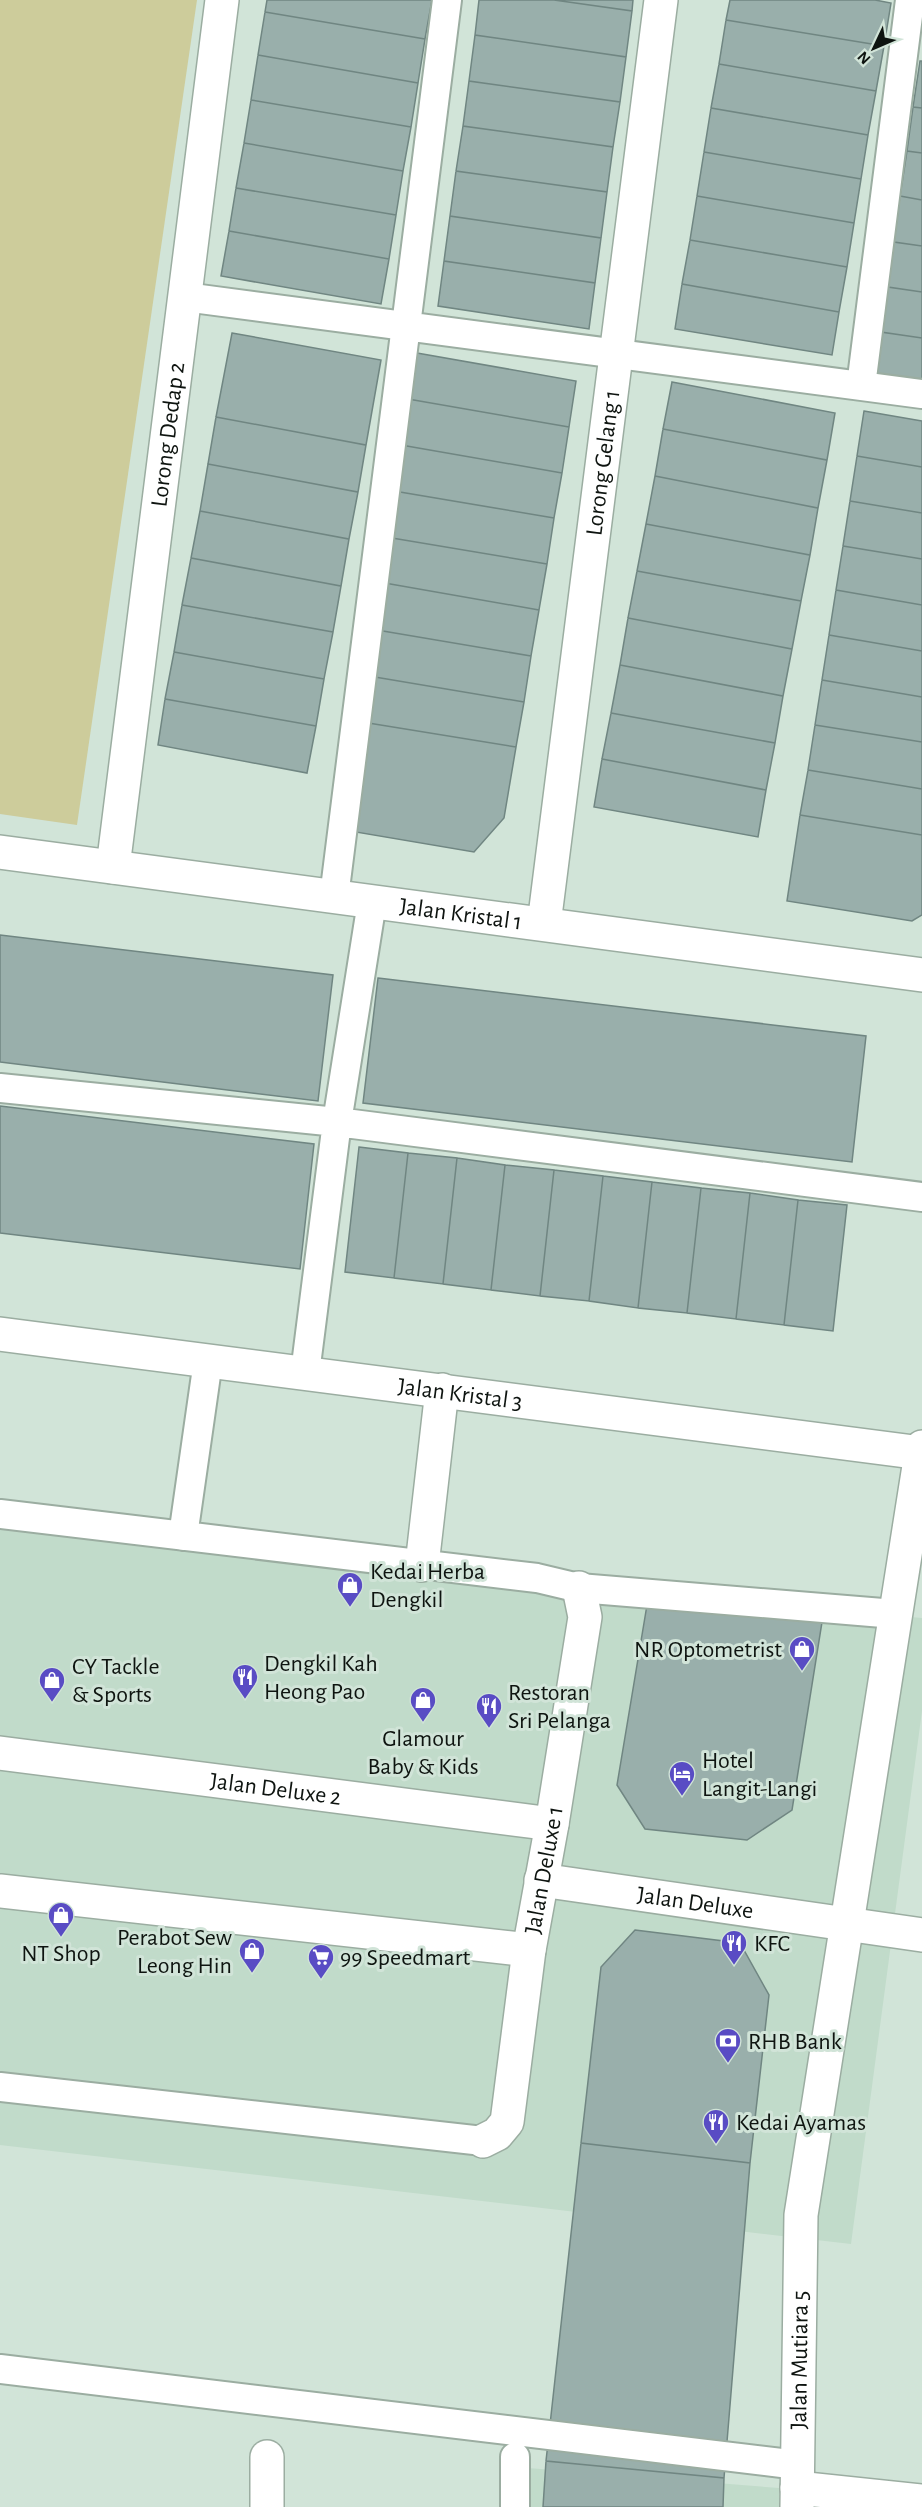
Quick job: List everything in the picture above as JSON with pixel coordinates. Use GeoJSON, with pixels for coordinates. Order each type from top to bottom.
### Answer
{"type":"FeatureCollection","features":[{"type":"Feature","properties":{"kind":"street","name":"Lorong Dedap 2"},"geometry":{"type":"LineString","coordinates":[[112,867],[222,0]]}},
{"type":"Feature","properties":{"kind":"street","name":"Lorong Gelang 1"},"geometry":{"type":"LineString","coordinates":[[544,924],[661,0]]}},
{"type":"Feature","properties":{"kind":"street","name":"Jalan Kristal 1"},"geometry":{"type":"LineString","coordinates":[[0,852],[922,975]]}},
{"type":"Feature","properties":{"kind":"street","name":"Jalan Kristal 3"},"geometry":{"type":"LineString","coordinates":[[0,1334],[921,1450]]}},
{"type":"Feature","properties":{"kind":"street"},"geometry":{"type":"LineString","coordinates":[[422,1565],[442,1390]]}},
{"type":"Feature","properties":{"kind":"street","name":"Jalan Mutiara 5"},"geometry":{"type":"LineString","coordinates":[[797,2487],[801,2214],[921,1450]]}},
{"type":"Feature","properties":{"kind":"street","name":"Jalan Deluxe 1"},"geometry":{"type":"LineString","coordinates":[[483,2141],[497,2134],[507,2122],[529,1950],[585,1617],[579,1588]]}},
{"type":"Feature","properties":{"kind":"street","name":"Jalan Deluxe 2"},"geometry":{"type":"LineString","coordinates":[[0,1753],[552,1824]]}},
{"type":"Feature","properties":{"kind":"street","name":"Jalan Deluxe"},"geometry":{"type":"LineString","coordinates":[[542,1880],[922,1935]]}},
{"type":"Feature","properties":{"kind":"street"},"geometry":{"type":"LineString","coordinates":[[0,1891],[529,1950]]}},
{"type":"Feature","properties":{"kind":"street"},"geometry":{"type":"LineString","coordinates":[[267,2457],[267,2507]]}},
{"type":"Feature","properties":{"kind":"street"},"geometry":{"type":"LineString","coordinates":[[797,2487],[922,2501]]}},
{"type":"Feature","properties":{"kind":"lane"},"geometry":{"type":"LineString","coordinates":[[334,897],[447,0]]}},
{"type":"Feature","properties":{"kind":"lane"},"geometry":{"type":"LineString","coordinates":[[861,386],[910,0]]}},
{"type":"Feature","properties":{"kind":"lane"},"geometry":{"type":"LineString","coordinates":[[185,297],[922,394]]}},
{"type":"Feature","properties":{"kind":"lane"},"geometry":{"type":"LineString","coordinates":[[305,1373],[337,1122],[372,902]]}},
{"type":"Feature","properties":{"kind":"lane"},"geometry":{"type":"LineString","coordinates":[[0,1088],[337,1122],[922,1197]]}},
{"type":"Feature","properties":{"kind":"lane"},"geometry":{"type":"LineString","coordinates":[[183,1536],[208,1361]]}},
{"type":"Feature","properties":{"kind":"lane"},"geometry":{"type":"LineString","coordinates":[[0,1514],[537,1578],[579,1588],[894,1614]]}},
{"type":"Feature","properties":{"kind":"lane"},"geometry":{"type":"LineString","coordinates":[[0,2087],[483,2141]]}},
{"type":"Feature","properties":{"kind":"lane"},"geometry":{"type":"LineString","coordinates":[[0,2369],[797,2487]]}},
{"type":"Feature","properties":{"kind":"lane"},"geometry":{"type":"LineString","coordinates":[[514,2507],[515,2457]]}},
{"type":"Feature","properties":{"kind":"shaded area"},"geometry":{"type":"Polygon","coordinates":[[[0,0],[197,0],[77,825],[0,814],[0,0]]]}},
{"type":"Feature","properties":{"kind":"shaded area"},"geometry":{"type":"Polygon","coordinates":[[[0,1514],[579,1588],[922,1618],[922,1711],[851,2244],[0,2145],[0,1514]]]}},
{"type":"Feature","properties":{"kind":"shaded area"},"geometry":{"type":"Polygon","coordinates":[[[528,2468],[779,2488],[779,2507],[528,2507],[528,2468]]]}},
{"type":"Feature","properties":{"kind":"building"},"geometry":{"type":"Polygon","coordinates":[[[267,0],[432,0],[425,39],[265,12],[267,0]]]}},
{"type":"Feature","properties":{"kind":"building"},"geometry":{"type":"Polygon","coordinates":[[[479,0],[554,0],[632,11],[626,57],[475,35],[479,0]]]}},
{"type":"Feature","properties":{"kind":"building"},"geometry":{"type":"Polygon","coordinates":[[[554,0],[633,0],[632,11],[554,0]]]}},
{"type":"Feature","properties":{"kind":"building"},"geometry":{"type":"Polygon","coordinates":[[[730,0],[875,0],[891,3],[884,46],[726,20],[730,0]]]}},
{"type":"Feature","properties":{"kind":"building"},"geometry":{"type":"Polygon","coordinates":[[[265,12],[425,39],[418,83],[258,55],[265,12]]]}},
{"type":"Feature","properties":{"kind":"building"},"geometry":{"type":"Polygon","coordinates":[[[726,20],[884,46],[876,91],[719,64],[726,20]]]}},
{"type":"Feature","properties":{"kind":"building"},"geometry":{"type":"Polygon","coordinates":[[[475,35],[626,57],[620,102],[469,81],[475,35]]]}},
{"type":"Feature","properties":{"kind":"building"},"geometry":{"type":"Polygon","coordinates":[[[258,55],[418,83],[411,127],[251,100],[258,55]]]}},
{"type":"Feature","properties":{"kind":"building"},"geometry":{"type":"Polygon","coordinates":[[[920,61],[922,61],[922,108],[913,107],[920,61]]]}},
{"type":"Feature","properties":{"kind":"building"},"geometry":{"type":"Polygon","coordinates":[[[719,64],[876,91],[868,135],[711,108],[719,64]]]}},
{"type":"Feature","properties":{"kind":"building"},"geometry":{"type":"Polygon","coordinates":[[[469,81],[620,102],[613,147],[463,126],[469,81]]]}},
{"type":"Feature","properties":{"kind":"building"},"geometry":{"type":"Polygon","coordinates":[[[251,100],[411,127],[403,171],[244,143],[251,100]]]}},
{"type":"Feature","properties":{"kind":"building"},"geometry":{"type":"Polygon","coordinates":[[[913,107],[922,108],[922,153],[907,151],[913,107]]]}},
{"type":"Feature","properties":{"kind":"building"},"geometry":{"type":"Polygon","coordinates":[[[711,108],[868,135],[861,179],[704,152],[711,108]]]}},
{"type":"Feature","properties":{"kind":"building"},"geometry":{"type":"Polygon","coordinates":[[[463,126],[613,147],[607,192],[456,171],[463,126]]]}},
{"type":"Feature","properties":{"kind":"building"},"geometry":{"type":"Polygon","coordinates":[[[244,143],[403,171],[396,215],[236,188],[244,143]]]}},
{"type":"Feature","properties":{"kind":"building"},"geometry":{"type":"Polygon","coordinates":[[[907,151],[922,153],[922,200],[900,196],[907,151]]]}},
{"type":"Feature","properties":{"kind":"building"},"geometry":{"type":"Polygon","coordinates":[[[704,152],[861,179],[854,223],[697,196],[704,152]]]}},
{"type":"Feature","properties":{"kind":"building"},"geometry":{"type":"Polygon","coordinates":[[[456,171],[607,192],[601,238],[450,216],[456,171]]]}},
{"type":"Feature","properties":{"kind":"building"},"geometry":{"type":"Polygon","coordinates":[[[236,188],[396,215],[389,259],[229,231],[236,188]]]}},
{"type":"Feature","properties":{"kind":"building"},"geometry":{"type":"Polygon","coordinates":[[[697,196],[854,223],[847,267],[690,240],[697,196]]]}},
{"type":"Feature","properties":{"kind":"building"},"geometry":{"type":"Polygon","coordinates":[[[900,196],[922,200],[922,246],[894,242],[900,196]]]}},
{"type":"Feature","properties":{"kind":"building"},"geometry":{"type":"Polygon","coordinates":[[[450,216],[601,238],[595,283],[444,261],[450,216]]]}},
{"type":"Feature","properties":{"kind":"building"},"geometry":{"type":"Polygon","coordinates":[[[229,231],[389,259],[381,304],[221,276],[229,231]]]}},
{"type":"Feature","properties":{"kind":"building"},"geometry":{"type":"Polygon","coordinates":[[[690,240],[847,267],[839,312],[682,284],[690,240]]]}},
{"type":"Feature","properties":{"kind":"building"},"geometry":{"type":"Polygon","coordinates":[[[894,242],[922,246],[922,292],[888,287],[894,242]]]}},
{"type":"Feature","properties":{"kind":"building"},"geometry":{"type":"Polygon","coordinates":[[[444,261],[595,283],[589,329],[438,306],[444,261]]]}},
{"type":"Feature","properties":{"kind":"building"},"geometry":{"type":"Polygon","coordinates":[[[682,284],[839,312],[832,355],[675,329],[682,284]]]}},
{"type":"Feature","properties":{"kind":"building"},"geometry":{"type":"Polygon","coordinates":[[[888,287],[922,292],[922,338],[881,332],[888,287]]]}},
{"type":"Feature","properties":{"kind":"building"},"geometry":{"type":"Polygon","coordinates":[[[881,332],[922,338],[922,384],[874,377],[881,332]]]}},
{"type":"Feature","properties":{"kind":"building"},"geometry":{"type":"Polygon","coordinates":[[[232,333],[381,360],[366,445],[216,417],[232,333]]]}},
{"type":"Feature","properties":{"kind":"building"},"geometry":{"type":"Polygon","coordinates":[[[417,353],[576,381],[569,427],[408,399],[417,353]]]}},
{"type":"Feature","properties":{"kind":"building"},"geometry":{"type":"Polygon","coordinates":[[[672,382],[835,413],[827,460],[663,429],[672,382]]]}},
{"type":"Feature","properties":{"kind":"building"},"geometry":{"type":"Polygon","coordinates":[[[408,399],[569,427],[562,473],[401,445],[408,399]]]}},
{"type":"Feature","properties":{"kind":"building"},"geometry":{"type":"Polygon","coordinates":[[[864,411],[922,421],[922,467],[857,456],[864,411]]]}},
{"type":"Feature","properties":{"kind":"building"},"geometry":{"type":"Polygon","coordinates":[[[216,417],[366,445],[358,492],[208,464],[216,417]]]}},
{"type":"Feature","properties":{"kind":"building"},"geometry":{"type":"Polygon","coordinates":[[[663,429],[827,460],[818,508],[655,476],[663,429]]]}},
{"type":"Feature","properties":{"kind":"building"},"geometry":{"type":"Polygon","coordinates":[[[401,445],[562,473],[554,518],[394,491],[401,445]]]}},
{"type":"Feature","properties":{"kind":"building"},"geometry":{"type":"Polygon","coordinates":[[[857,456],[922,467],[922,513],[850,501],[857,456]]]}},
{"type":"Feature","properties":{"kind":"building"},"geometry":{"type":"Polygon","coordinates":[[[208,464],[358,492],[349,539],[200,511],[208,464]]]}},
{"type":"Feature","properties":{"kind":"building"},"geometry":{"type":"Polygon","coordinates":[[[655,476],[818,508],[810,555],[646,524],[655,476]]]}},
{"type":"Feature","properties":{"kind":"building"},"geometry":{"type":"Polygon","coordinates":[[[394,491],[554,518],[547,564],[386,537],[394,491]]]}},
{"type":"Feature","properties":{"kind":"building"},"geometry":{"type":"Polygon","coordinates":[[[850,501],[922,513],[922,559],[843,546],[850,501]]]}},
{"type":"Feature","properties":{"kind":"building"},"geometry":{"type":"Polygon","coordinates":[[[200,511],[349,539],[341,586],[191,558],[200,511]]]}},
{"type":"Feature","properties":{"kind":"building"},"geometry":{"type":"Polygon","coordinates":[[[646,524],[810,555],[801,601],[637,571],[646,524]]]}},
{"type":"Feature","properties":{"kind":"building"},"geometry":{"type":"Polygon","coordinates":[[[386,537],[547,564],[539,610],[379,582],[386,537]]]}},
{"type":"Feature","properties":{"kind":"building"},"geometry":{"type":"Polygon","coordinates":[[[843,546],[922,559],[922,605],[836,590],[843,546]]]}},
{"type":"Feature","properties":{"kind":"building"},"geometry":{"type":"Polygon","coordinates":[[[191,558],[341,586],[333,632],[182,605],[191,558]]]}},
{"type":"Feature","properties":{"kind":"building"},"geometry":{"type":"Polygon","coordinates":[[[637,571],[801,601],[792,649],[628,618],[637,571]]]}},
{"type":"Feature","properties":{"kind":"building"},"geometry":{"type":"Polygon","coordinates":[[[379,582],[539,610],[531,656],[371,629],[379,582]]]}},
{"type":"Feature","properties":{"kind":"building"},"geometry":{"type":"Polygon","coordinates":[[[836,590],[922,605],[922,651],[829,635],[836,590]]]}},
{"type":"Feature","properties":{"kind":"building"},"geometry":{"type":"Polygon","coordinates":[[[182,605],[333,632],[324,679],[174,652],[182,605]]]}},
{"type":"Feature","properties":{"kind":"building"},"geometry":{"type":"Polygon","coordinates":[[[628,618],[792,649],[783,696],[620,665],[628,618]]]}},
{"type":"Feature","properties":{"kind":"building"},"geometry":{"type":"Polygon","coordinates":[[[371,629],[531,656],[524,702],[363,675],[371,629]]]}},
{"type":"Feature","properties":{"kind":"building"},"geometry":{"type":"Polygon","coordinates":[[[829,635],[922,651],[922,697],[822,680],[829,635]]]}},
{"type":"Feature","properties":{"kind":"building"},"geometry":{"type":"Polygon","coordinates":[[[174,652],[324,679],[316,726],[165,699],[174,652]]]}},
{"type":"Feature","properties":{"kind":"building"},"geometry":{"type":"Polygon","coordinates":[[[620,665],[783,696],[775,743],[611,713],[620,665]]]}},
{"type":"Feature","properties":{"kind":"building"},"geometry":{"type":"Polygon","coordinates":[[[363,675],[524,702],[516,747],[356,721],[363,675]]]}},
{"type":"Feature","properties":{"kind":"building"},"geometry":{"type":"Polygon","coordinates":[[[822,680],[922,697],[922,742],[815,725],[822,680]]]}},
{"type":"Feature","properties":{"kind":"building"},"geometry":{"type":"Polygon","coordinates":[[[165,699],[316,726],[307,773],[158,745],[165,699]]]}},
{"type":"Feature","properties":{"kind":"building"},"geometry":{"type":"Polygon","coordinates":[[[611,713],[775,743],[766,790],[602,759],[611,713]]]}},
{"type":"Feature","properties":{"kind":"building"},"geometry":{"type":"Polygon","coordinates":[[[356,721],[516,747],[504,818],[474,852],[338,829],[356,721]]]}},
{"type":"Feature","properties":{"kind":"building"},"geometry":{"type":"Polygon","coordinates":[[[815,725],[922,742],[922,789],[808,770],[815,725]]]}},
{"type":"Feature","properties":{"kind":"building"},"geometry":{"type":"Polygon","coordinates":[[[602,759],[766,790],[758,837],[594,807],[602,759]]]}},
{"type":"Feature","properties":{"kind":"building"},"geometry":{"type":"Polygon","coordinates":[[[808,770],[922,789],[922,835],[800,815],[808,770]]]}},
{"type":"Feature","properties":{"kind":"building"},"geometry":{"type":"Polygon","coordinates":[[[800,815],[922,835],[922,915],[912,921],[787,901],[800,815]]]}},
{"type":"Feature","properties":{"kind":"building"},"geometry":{"type":"Polygon","coordinates":[[[0,935],[333,975],[318,1101],[0,1062],[0,935]]]}},
{"type":"Feature","properties":{"kind":"building"},"geometry":{"type":"Polygon","coordinates":[[[378,978],[866,1036],[852,1162],[363,1103],[378,978]]]}},
{"type":"Feature","properties":{"kind":"building"},"geometry":{"type":"Polygon","coordinates":[[[0,1106],[314,1144],[300,1269],[0,1233],[0,1106]]]}},
{"type":"Feature","properties":{"kind":"building"},"geometry":{"type":"Polygon","coordinates":[[[359,1147],[408,1153],[394,1278],[345,1272],[359,1147]]]}},
{"type":"Feature","properties":{"kind":"building"},"geometry":{"type":"Polygon","coordinates":[[[408,1153],[457,1158],[443,1284],[394,1278],[408,1153]]]}},
{"type":"Feature","properties":{"kind":"building"},"geometry":{"type":"Polygon","coordinates":[[[457,1158],[505,1165],[491,1290],[443,1284],[457,1158]]]}},
{"type":"Feature","properties":{"kind":"building"},"geometry":{"type":"Polygon","coordinates":[[[505,1165],[554,1170],[540,1296],[491,1290],[505,1165]]]}},
{"type":"Feature","properties":{"kind":"building"},"geometry":{"type":"Polygon","coordinates":[[[554,1170],[603,1176],[589,1301],[540,1296],[554,1170]]]}},
{"type":"Feature","properties":{"kind":"building"},"geometry":{"type":"Polygon","coordinates":[[[603,1176],[652,1182],[638,1308],[589,1301],[603,1176]]]}},
{"type":"Feature","properties":{"kind":"building"},"geometry":{"type":"Polygon","coordinates":[[[652,1182],[701,1188],[687,1313],[638,1308],[652,1182]]]}},
{"type":"Feature","properties":{"kind":"building"},"geometry":{"type":"Polygon","coordinates":[[[701,1188],[750,1193],[736,1319],[687,1313],[701,1188]]]}},
{"type":"Feature","properties":{"kind":"building"},"geometry":{"type":"Polygon","coordinates":[[[750,1193],[798,1200],[784,1325],[736,1319],[750,1193]]]}},
{"type":"Feature","properties":{"kind":"building"},"geometry":{"type":"Polygon","coordinates":[[[798,1200],[847,1205],[833,1331],[784,1325],[798,1200]]]}},
{"type":"Feature","properties":{"kind":"building"},"geometry":{"type":"Polygon","coordinates":[[[649,1593],[822,1622],[792,1810],[747,1840],[645,1829],[617,1785],[649,1593]]]}},
{"type":"Feature","properties":{"kind":"building"},"geometry":{"type":"Polygon","coordinates":[[[635,1930],[740,1943],[769,1995],[750,2163],[581,2143],[601,1967],[635,1930]]]}},
{"type":"Feature","properties":{"kind":"building"},"geometry":{"type":"Polygon","coordinates":[[[581,2143],[750,2163],[724,2478],[546,2461],[581,2143]]]}},
{"type":"Feature","properties":{"kind":"building"},"geometry":{"type":"Polygon","coordinates":[[[546,2461],[724,2478],[723,2507],[543,2507],[546,2461]]]}},
{"type":"Feature","properties":{"kind":"place","name":"Kedai Herba Dengkil"},"geometry":{"type":"Point","coordinates":[350,1608]}},
{"type":"Feature","properties":{"kind":"place","name":"NR Optometrist"},"geometry":{"type":"Point","coordinates":[802,1672]}},
{"type":"Feature","properties":{"kind":"place","name":"Dengkil Kah Heong Pao"},"geometry":{"type":"Point","coordinates":[245,1700]}},
{"type":"Feature","properties":{"kind":"place","name":"CY Tackle & Sports"},"geometry":{"type":"Point","coordinates":[52,1703]}},
{"type":"Feature","properties":{"kind":"place","name":"Glamour Baby & Kids"},"geometry":{"type":"Point","coordinates":[423,1723]}},
{"type":"Feature","properties":{"kind":"place","name":"Restoran Sri Pelanga"},"geometry":{"type":"Point","coordinates":[489,1729]}},
{"type":"Feature","properties":{"kind":"place","name":"Hotel Langit-Langi"},"geometry":{"type":"Point","coordinates":[682,1797]}},
{"type":"Feature","properties":{"kind":"place","name":"NT Shop"},"geometry":{"type":"Point","coordinates":[61,1938]}},
{"type":"Feature","properties":{"kind":"place","name":"KFC"},"geometry":{"type":"Point","coordinates":[734,1966]}},
{"type":"Feature","properties":{"kind":"place","name":"Perabot Sew Leong Hin"},"geometry":{"type":"Point","coordinates":[252,1974]}},
{"type":"Feature","properties":{"kind":"place","name":"99 Speedmart"},"geometry":{"type":"Point","coordinates":[321,1980]}},
{"type":"Feature","properties":{"kind":"place","name":"RHB Bank"},"geometry":{"type":"Point","coordinates":[728,2064]}},
{"type":"Feature","properties":{"kind":"place","name":"Kedai Ayamas"},"geometry":{"type":"Point","coordinates":[716,2145]}}]}
